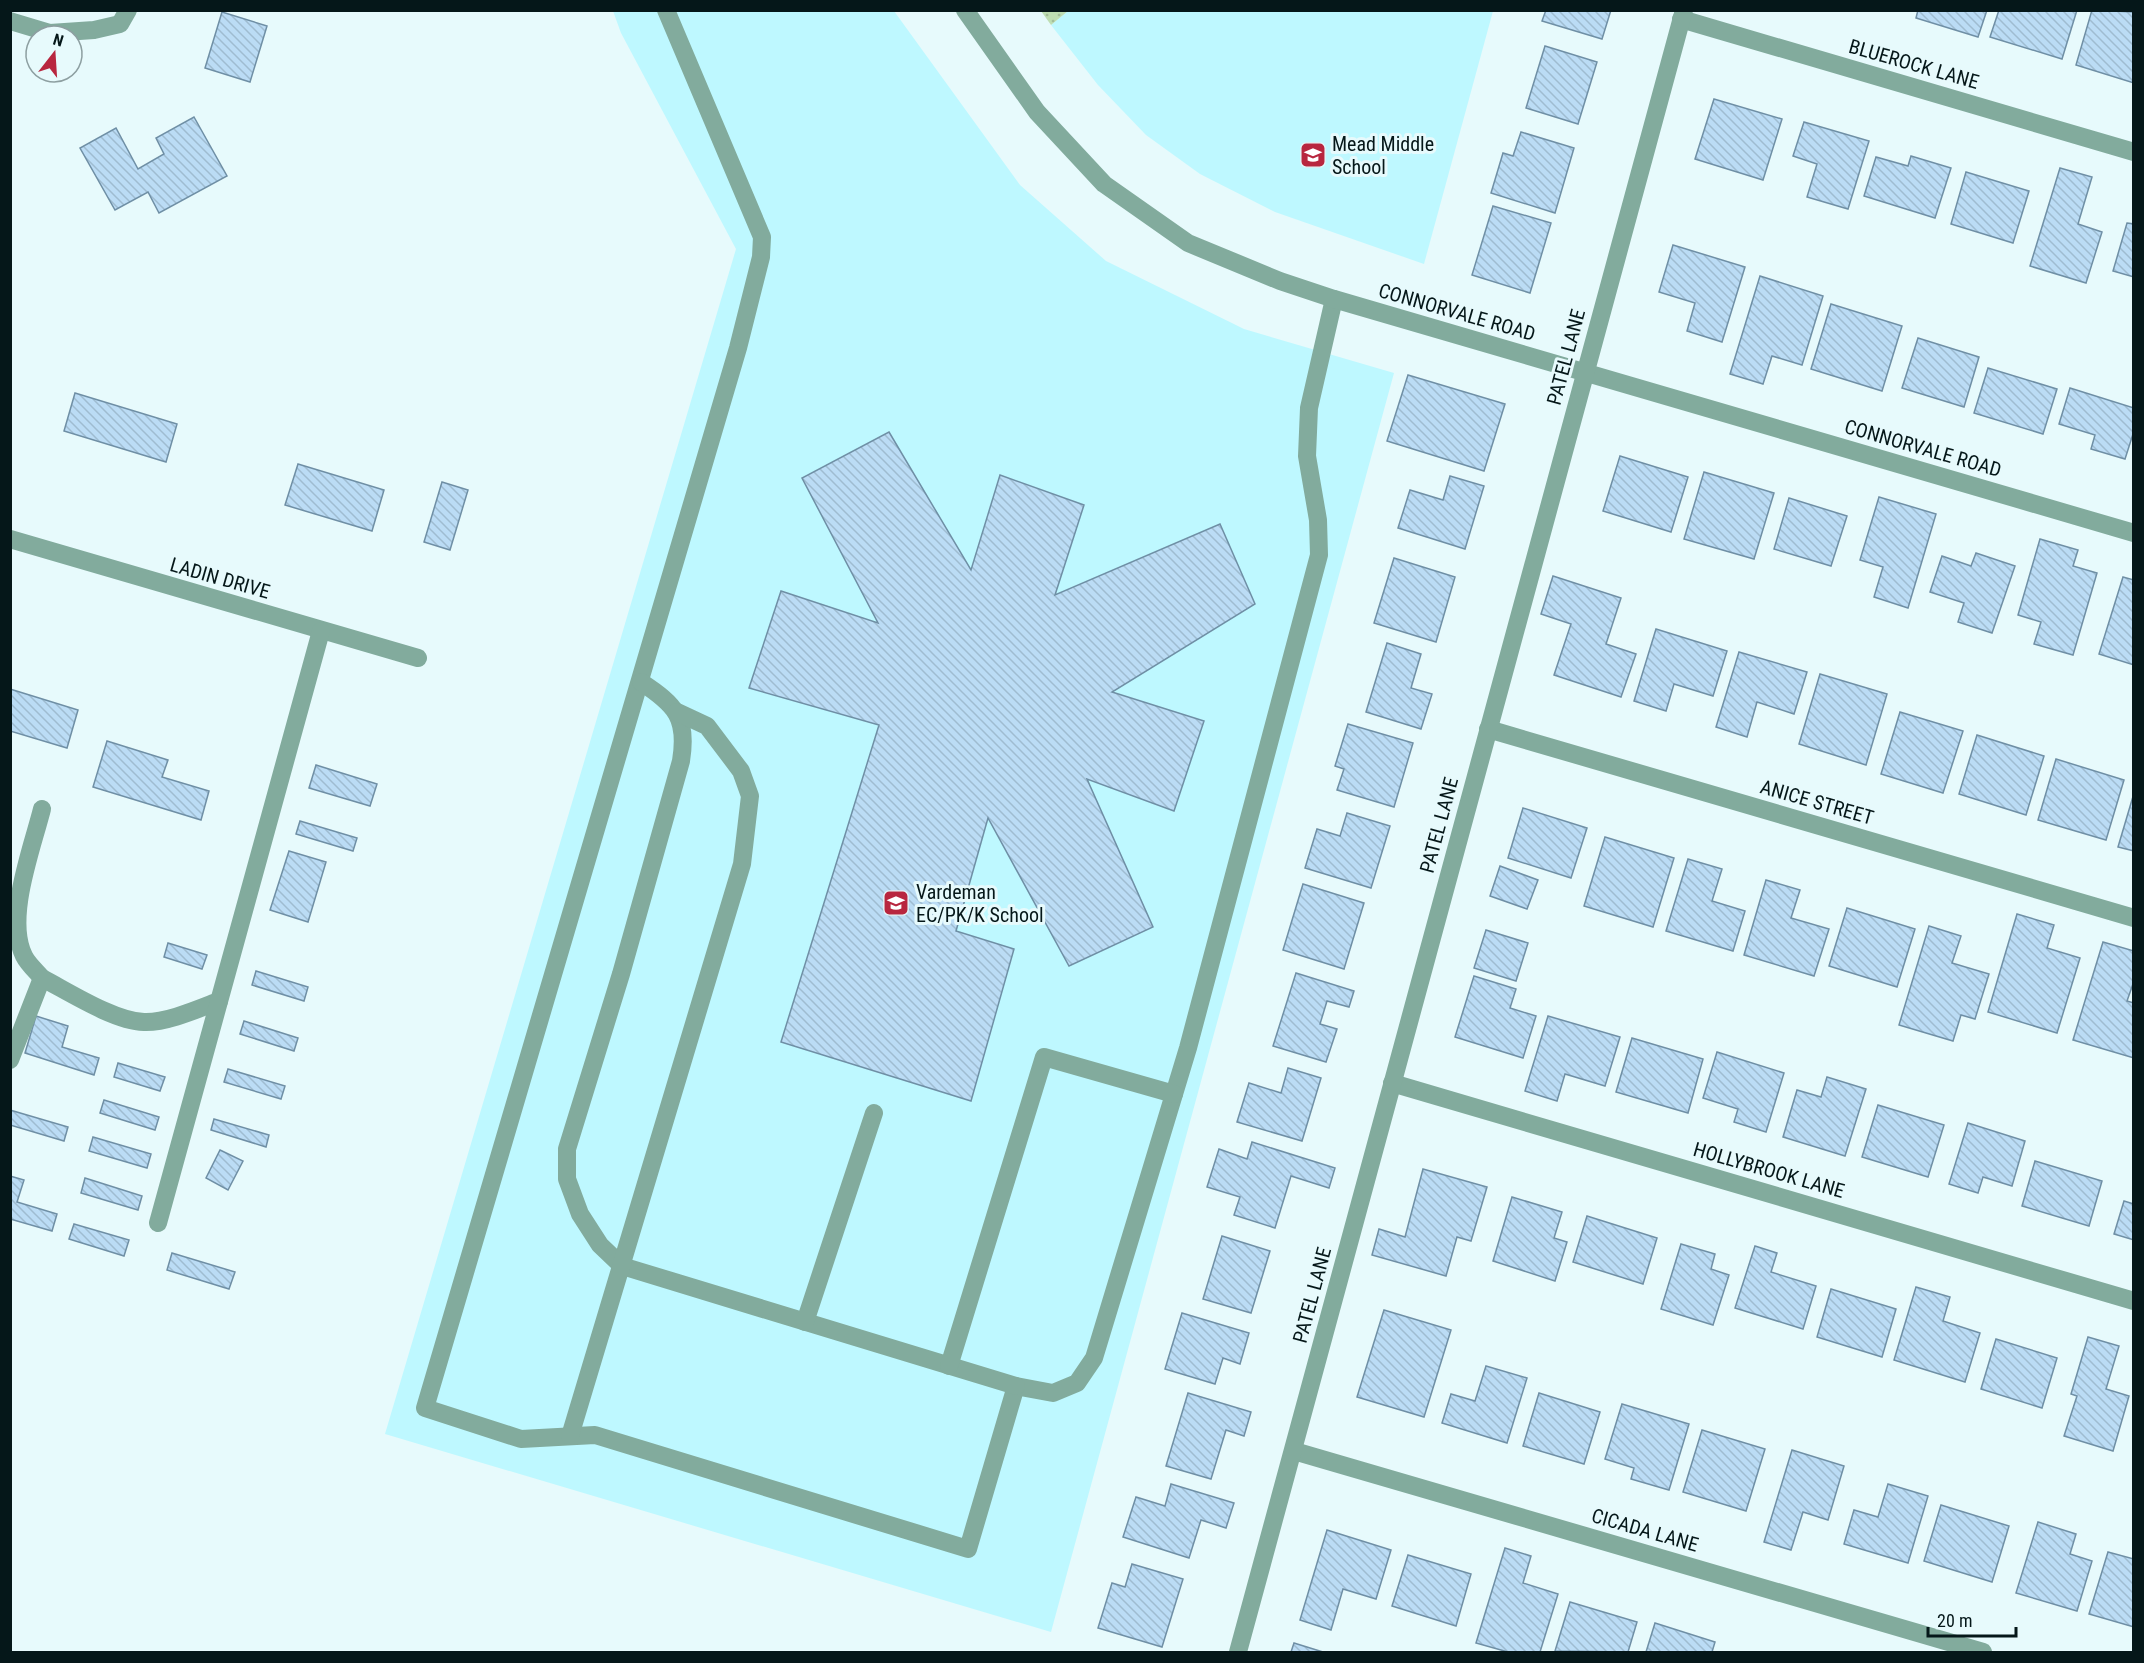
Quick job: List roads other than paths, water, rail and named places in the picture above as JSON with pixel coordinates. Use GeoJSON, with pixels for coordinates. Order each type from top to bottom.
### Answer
{"type":"FeatureCollection","features":[{"type":"Feature","properties":{"kind":"street"},"geometry":{"type":"LineString","coordinates":[[10,21],[50,33],[93,30],[120,24],[128,10]]}},
{"type":"Feature","properties":{"kind":"street"},"geometry":{"type":"LineString","coordinates":[[666,10],[762,237],[761,257],[738,348],[641,682],[425,1408],[520,1439],[595,1435],[968,1549],[1016,1386]]}},
{"type":"Feature","properties":{"kind":"street","name":"CONNORVALE ROAD"},"geometry":{"type":"LineString","coordinates":[[965,10],[1037,112],[1104,184],[1188,243],[1280,281],[1334,299],[2133,533]]}},
{"type":"Feature","properties":{"kind":"street","name":"BLUEROCK LANE"},"geometry":{"type":"LineString","coordinates":[[1683,15],[2133,152]]}},
{"type":"Feature","properties":{"kind":"street","name":"PATEL LANE"},"geometry":{"type":"LineString","coordinates":[[1238,1653],[1683,15]]}},
{"type":"Feature","properties":{"kind":"street"},"geometry":{"type":"LineString","coordinates":[[677,712],[684,743],[681,761],[567,1149],[567,1179],[580,1215],[600,1245],[622,1266],[1016,1386],[1053,1393],[1077,1383],[1094,1358],[1188,1048],[1319,555],[1318,520],[1307,456],[1309,408],[1334,299]]}},
{"type":"Feature","properties":{"kind":"street","name":"LADIN DRIVE"},"geometry":{"type":"LineString","coordinates":[[10,539],[418,658]]}},
{"type":"Feature","properties":{"kind":"street"},"geometry":{"type":"LineString","coordinates":[[158,1223],[321,631]]}},
{"type":"Feature","properties":{"kind":"street"},"geometry":{"type":"LineString","coordinates":[[570,1436],[742,864],[750,796],[741,771],[707,726],[677,712],[665,698],[641,682]]}},
{"type":"Feature","properties":{"kind":"street","name":"ANICE STREET"},"geometry":{"type":"LineString","coordinates":[[1488,729],[2133,918]]}},
{"type":"Feature","properties":{"kind":"street"},"geometry":{"type":"LineString","coordinates":[[42,809],[17,909],[17,936],[25,958],[42,978],[113,1015],[144,1022],[177,1017],[219,1001]]}},
{"type":"Feature","properties":{"kind":"street"},"geometry":{"type":"LineString","coordinates":[[10,1060],[42,978]]}},
{"type":"Feature","properties":{"kind":"street"},"geometry":{"type":"LineString","coordinates":[[949,1366],[1044,1057],[1174,1094]]}},
{"type":"Feature","properties":{"kind":"street","name":"HOLLYBROOK LANE"},"geometry":{"type":"LineString","coordinates":[[1392,1083],[2133,1301]]}},
{"type":"Feature","properties":{"kind":"street"},"geometry":{"type":"LineString","coordinates":[[806,1322],[874,1113]]}},
{"type":"Feature","properties":{"kind":"street","name":"CICADA LANE"},"geometry":{"type":"LineString","coordinates":[[1294,1451],[1983,1653]]}},
{"type":"Feature","properties":{"kind":"place","name":"Mead Middle School"},"geometry":{"type":"Point","coordinates":[1313,155]}},
{"type":"Feature","properties":{"kind":"place","name":"Vardeman EC/PK/K School"},"geometry":{"type":"Point","coordinates":[896,903]}}]}
